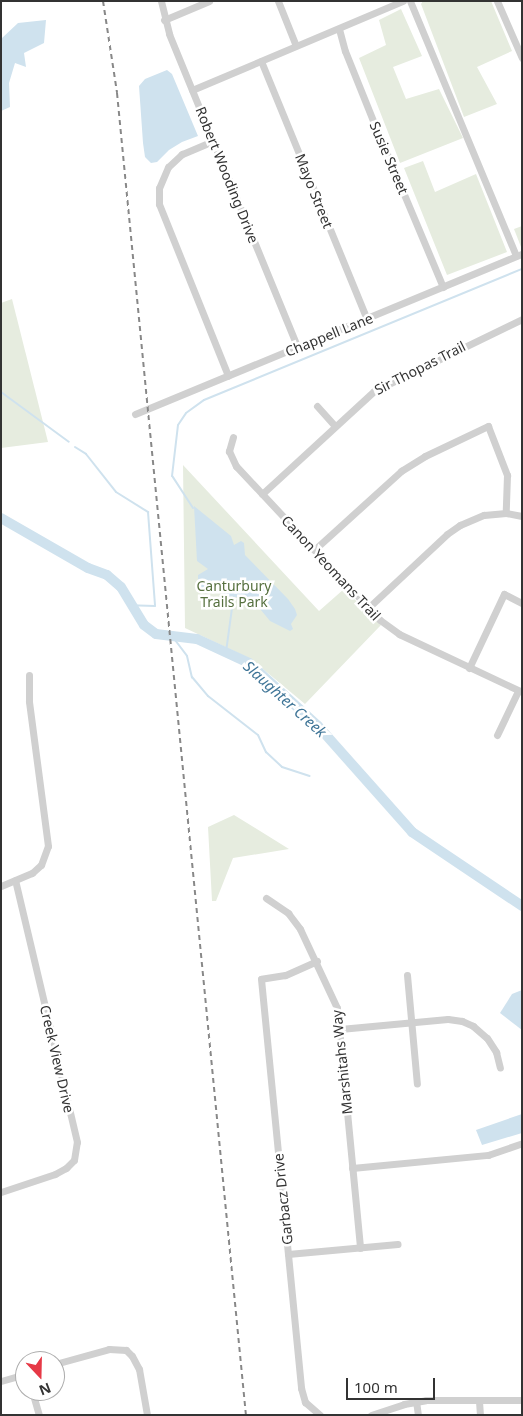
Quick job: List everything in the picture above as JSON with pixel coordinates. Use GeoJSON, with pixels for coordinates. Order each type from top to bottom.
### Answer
{"type":"FeatureCollection","features":[{"type":"Feature","properties":{"kind":"street","name":"Robert Wooding Drive"},"geometry":{"type":"LineString","coordinates":[[161,1],[164,20],[298,348]]}},
{"type":"Feature","properties":{"kind":"street"},"geometry":{"type":"LineString","coordinates":[[164,20],[209,1]]}},
{"type":"Feature","properties":{"kind":"street"},"geometry":{"type":"LineString","coordinates":[[278,1],[296,46]]}},
{"type":"Feature","properties":{"kind":"street"},"geometry":{"type":"LineString","coordinates":[[192,90],[403,1]]}},
{"type":"Feature","properties":{"kind":"street"},"geometry":{"type":"LineString","coordinates":[[410,1],[519,255]]}},
{"type":"Feature","properties":{"kind":"street"},"geometry":{"type":"LineString","coordinates":[[497,1],[522,58]]}},
{"type":"Feature","properties":{"kind":"street","name":"Susie Street"},"geometry":{"type":"LineString","coordinates":[[339,29],[345,51],[363,96],[442,286]]}},
{"type":"Feature","properties":{"kind":"street","name":"Mayo Street"},"geometry":{"type":"LineString","coordinates":[[262,61],[367,320]]}},
{"type":"Feature","properties":{"kind":"street"},"geometry":{"type":"LineString","coordinates":[[213,141],[182,154],[168,167],[159,188],[159,204],[228,376]]}},
{"type":"Feature","properties":{"kind":"street","name":"Chappell Lane"},"geometry":{"type":"LineString","coordinates":[[135,414],[367,320],[442,286],[519,255]]}},
{"type":"Feature","properties":{"kind":"street","name":"Sir Thopas Trail"},"geometry":{"type":"LineString","coordinates":[[262,494],[380,387],[522,319]]}},
{"type":"Feature","properties":{"kind":"street"},"geometry":{"type":"LineString","coordinates":[[317,406],[335,426]]}},
{"type":"Feature","properties":{"kind":"street"},"geometry":{"type":"LineString","coordinates":[[314,550],[401,471],[425,456],[488,426],[507,475],[506,513]]}},
{"type":"Feature","properties":{"kind":"street","name":"Canon Yeomans Trail"},"geometry":{"type":"LineString","coordinates":[[233,437],[229,446],[232,460],[380,620],[399,634],[520,692]]}},
{"type":"Feature","properties":{"kind":"street"},"geometry":{"type":"LineString","coordinates":[[368,608],[453,529],[475,518],[506,513],[522,516]]}},
{"type":"Feature","properties":{"kind":"street"},"geometry":{"type":"LineString","coordinates":[[469,668],[504,594],[522,603]]}},
{"type":"Feature","properties":{"kind":"street"},"geometry":{"type":"LineString","coordinates":[[1,886],[32,872],[41,865],[48,846],[29,701],[29,675]]}},
{"type":"Feature","properties":{"kind":"street"},"geometry":{"type":"LineString","coordinates":[[497,735],[520,692]]}},
{"type":"Feature","properties":{"kind":"street","name":"Creek View Drive"},"geometry":{"type":"LineString","coordinates":[[1,1192],[55,1174],[66,1168],[74,1160],[77,1142],[15,880]]}},
{"type":"Feature","properties":{"kind":"street","name":"Marshitahs Way"},"geometry":{"type":"LineString","coordinates":[[266,898],[282,908],[297,923],[335,1001],[340,1029],[360,1248]]}},
{"type":"Feature","properties":{"kind":"street","name":"Garbacz Drive"},"geometry":{"type":"LineString","coordinates":[[317,961],[285,975],[261,979],[300,1388],[305,1402],[318,1415]]}},
{"type":"Feature","properties":{"kind":"street"},"geometry":{"type":"LineString","coordinates":[[407,975],[417,1084]]}},
{"type":"Feature","properties":{"kind":"street"},"geometry":{"type":"LineString","coordinates":[[340,1029],[448,1019],[473,1026],[483,1033],[494,1047],[500,1068]]}},
{"type":"Feature","properties":{"kind":"street"},"geometry":{"type":"LineString","coordinates":[[352,1168],[488,1155],[522,1144]]}},
{"type":"Feature","properties":{"kind":"street"},"geometry":{"type":"LineString","coordinates":[[288,1254],[398,1244]]}},
{"type":"Feature","properties":{"kind":"street"},"geometry":{"type":"LineString","coordinates":[[65,1361],[109,1349],[126,1350],[132,1356],[139,1369],[147,1415]]}},
{"type":"Feature","properties":{"kind":"street"},"geometry":{"type":"LineString","coordinates":[[1,1381],[15,1377]]}},
{"type":"Feature","properties":{"kind":"street"},"geometry":{"type":"LineString","coordinates":[[371,1415],[416,1401],[522,1400]]}},
{"type":"Feature","properties":{"kind":"street"},"geometry":{"type":"LineString","coordinates":[[35,1401],[39,1415]]}},
{"type":"Feature","properties":{"kind":"street"},"geometry":{"type":"LineString","coordinates":[[416,1401],[418,1415]]}},
{"type":"Feature","properties":{"kind":"street"},"geometry":{"type":"LineString","coordinates":[[479,1401],[480,1415]]}},
{"type":"Feature","properties":{"kind":"green space"},"geometry":{"type":"Polygon","coordinates":[[[423,1],[491,1],[512,51],[477,67],[497,104],[464,117],[421,4],[423,1]]]}},
{"type":"Feature","properties":{"kind":"green space"},"geometry":{"type":"Polygon","coordinates":[[[401,9],[422,56],[393,67],[406,99],[439,89],[463,138],[400,163],[359,58],[386,45],[379,20],[401,9]]]}},
{"type":"Feature","properties":{"kind":"green space"},"geometry":{"type":"Polygon","coordinates":[[[423,161],[435,192],[476,174],[507,252],[447,275],[404,168],[423,161]]]}},
{"type":"Feature","properties":{"kind":"green space"},"geometry":{"type":"Polygon","coordinates":[[[522,226],[522,247],[521,247],[514,229],[522,226]]]}},
{"type":"Feature","properties":{"kind":"green space"},"geometry":{"type":"Polygon","coordinates":[[[12,299],[48,442],[1,448],[1,303],[12,299]]]}},
{"type":"Feature","properties":{"kind":"green space","name":"Canturbury Trails Park"},"geometry":{"type":"Polygon","coordinates":[[[183,465],[319,611],[344,589],[381,625],[305,704],[251,659],[185,628],[183,465]]]}},
{"type":"Feature","properties":{"kind":"green space"},"geometry":{"type":"Polygon","coordinates":[[[234,815],[289,849],[233,858],[216,901],[212,901],[208,827],[234,815]]]}},
{"type":"Feature","properties":{"kind":"water"},"geometry":{"type":"Polygon","coordinates":[[[46,20],[44,43],[24,53],[26,67],[15,63],[9,83],[10,107],[1,111],[1,39],[18,23],[46,20]]]}},
{"type":"Feature","properties":{"kind":"water"},"geometry":{"type":"Polygon","coordinates":[[[167,70],[172,74],[198,136],[182,142],[169,150],[157,162],[151,163],[145,157],[139,86],[145,79],[167,70]]]}},
{"type":"Feature","properties":{"kind":"water"},"geometry":{"type":"Polygon","coordinates":[[[194,506],[231,536],[234,545],[241,541],[244,543],[245,555],[288,599],[295,609],[297,615],[291,624],[293,629],[290,631],[270,621],[256,604],[246,598],[224,596],[221,592],[198,592],[198,575],[208,569],[197,561],[194,506]]]}},
{"type":"Feature","properties":{"kind":"water"},"geometry":{"type":"Polygon","coordinates":[[[522,990],[522,1030],[500,1013],[512,994],[522,990]]]}},
{"type":"Feature","properties":{"kind":"water"},"geometry":{"type":"Polygon","coordinates":[[[522,1114],[522,1133],[482,1145],[476,1130],[522,1114]]]}},
{"type":"Feature","properties":{"kind":"waterway"},"geometry":{"type":"LineString","coordinates":[[193,508],[172,476],[178,425],[186,413],[204,400],[522,269]]}},
{"type":"Feature","properties":{"kind":"waterway"},"geometry":{"type":"LineString","coordinates":[[1,392],[69,442]]}},
{"type":"Feature","properties":{"kind":"waterway"},"geometry":{"type":"LineString","coordinates":[[75,447],[86,454],[116,492],[148,512],[155,606],[131,605]]}},
{"type":"Feature","properties":{"kind":"waterway","name":"Slaughter Creek"},"geometry":{"type":"LineString","coordinates":[[1,518],[88,568],[107,575],[121,587],[144,625],[156,634],[197,639],[249,663],[318,726],[412,832],[522,906]]}},
{"type":"Feature","properties":{"kind":"waterway"},"geometry":{"type":"LineString","coordinates":[[226,652],[233,601]]}},
{"type":"Feature","properties":{"kind":"waterway"},"geometry":{"type":"LineString","coordinates":[[172,636],[187,656],[192,677],[208,696],[258,735],[266,752],[282,767],[310,776]]}},
{"type":"Feature","properties":{"kind":"railway"},"geometry":{"type":"LineString","coordinates":[[103,1],[117,93],[246,1415]]}}]}
